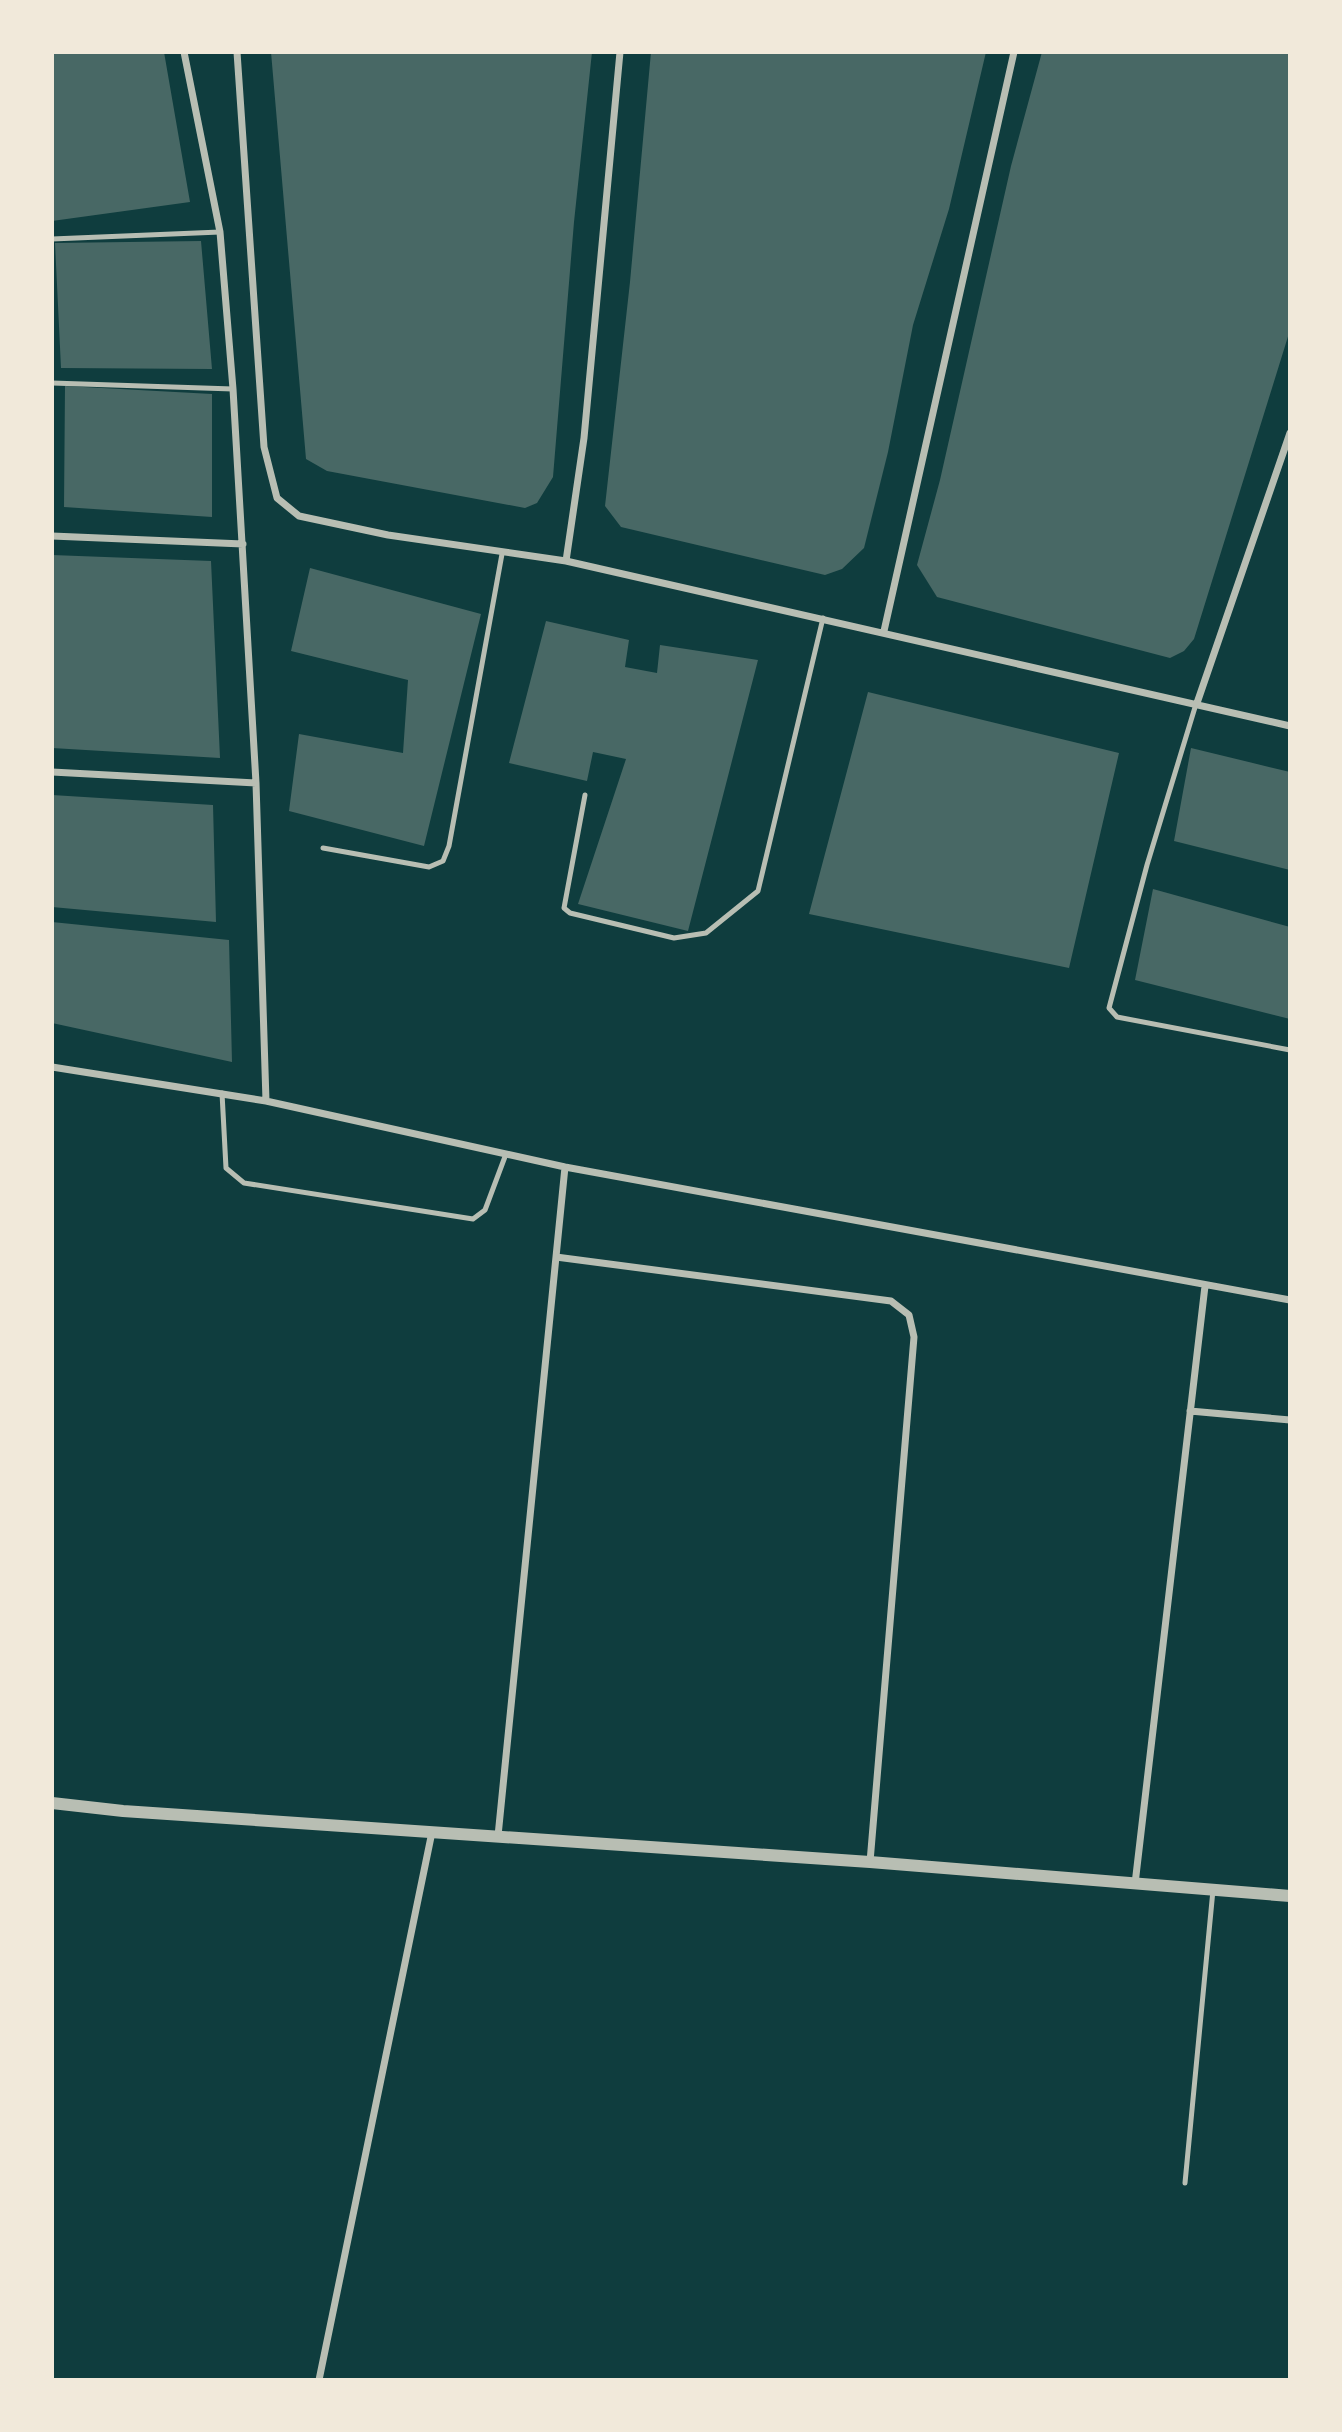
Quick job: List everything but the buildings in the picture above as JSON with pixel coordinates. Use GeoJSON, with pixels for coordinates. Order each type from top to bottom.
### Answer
{"type":"FeatureCollection","features":[{"type":"Feature","properties":{"kind":"street"},"geometry":{"type":"LineString","coordinates":[[184,52],[220,232],[233,389],[256,783],[266,1101]]}},
{"type":"Feature","properties":{"kind":"street"},"geometry":{"type":"LineString","coordinates":[[237,52],[264,447],[277,498],[299,516],[324,523],[502,554],[566,561],[884,631],[1290,726]]}},
{"type":"Feature","properties":{"kind":"street"},"geometry":{"type":"LineString","coordinates":[[566,561],[584,438],[620,52]]}},
{"type":"Feature","properties":{"kind":"street"},"geometry":{"type":"LineString","coordinates":[[884,631],[1014,52]]}},
{"type":"Feature","properties":{"kind":"street"},"geometry":{"type":"LineString","coordinates":[[1196,704],[1290,433]]}},
{"type":"Feature","properties":{"kind":"street"},"geometry":{"type":"LineString","coordinates":[[52,536],[243,544]]}},
{"type":"Feature","properties":{"kind":"street"},"geometry":{"type":"LineString","coordinates":[[52,772],[256,783]]}},
{"type":"Feature","properties":{"kind":"street"},"geometry":{"type":"LineString","coordinates":[[52,1067],[266,1101],[565,1167],[1290,1300]]}},
{"type":"Feature","properties":{"kind":"street"},"geometry":{"type":"LineString","coordinates":[[498,1836],[565,1167]]}},
{"type":"Feature","properties":{"kind":"street"},"geometry":{"type":"LineString","coordinates":[[556,1257],[891,1301],[909,1315],[914,1336],[870,1862]]}},
{"type":"Feature","properties":{"kind":"street"},"geometry":{"type":"LineString","coordinates":[[1135,1884],[1205,1286]]}},
{"type":"Feature","properties":{"kind":"street"},"geometry":{"type":"LineString","coordinates":[[1190,1410],[1290,1420]]}},
{"type":"Feature","properties":{"kind":"street"},"geometry":{"type":"LineString","coordinates":[[52,1803],[123,1811],[870,1862],[1290,1896]]}},
{"type":"Feature","properties":{"kind":"street"},"geometry":{"type":"LineString","coordinates":[[319,2379],[432,1831]]}},
{"type":"Feature","properties":{"kind":"lane"},"geometry":{"type":"LineString","coordinates":[[52,239],[220,232]]}},
{"type":"Feature","properties":{"kind":"lane"},"geometry":{"type":"LineString","coordinates":[[52,383],[233,389]]}},
{"type":"Feature","properties":{"kind":"lane"},"geometry":{"type":"LineString","coordinates":[[323,848],[429,867],[443,861],[449,846],[502,554]]}},
{"type":"Feature","properties":{"kind":"lane"},"geometry":{"type":"LineString","coordinates":[[585,795],[564,908],[570,913],[674,938],[706,933],[758,891],[823,618]]}},
{"type":"Feature","properties":{"kind":"lane"},"geometry":{"type":"LineString","coordinates":[[1196,704],[1147,865],[1109,1008],[1117,1017],[1290,1050]]}},
{"type":"Feature","properties":{"kind":"lane"},"geometry":{"type":"LineString","coordinates":[[222,1093],[226,1168],[244,1183],[473,1219],[485,1210],[506,1154]]}},
{"type":"Feature","properties":{"kind":"lane"},"geometry":{"type":"LineString","coordinates":[[1185,2183],[1213,1890]]}}]}
